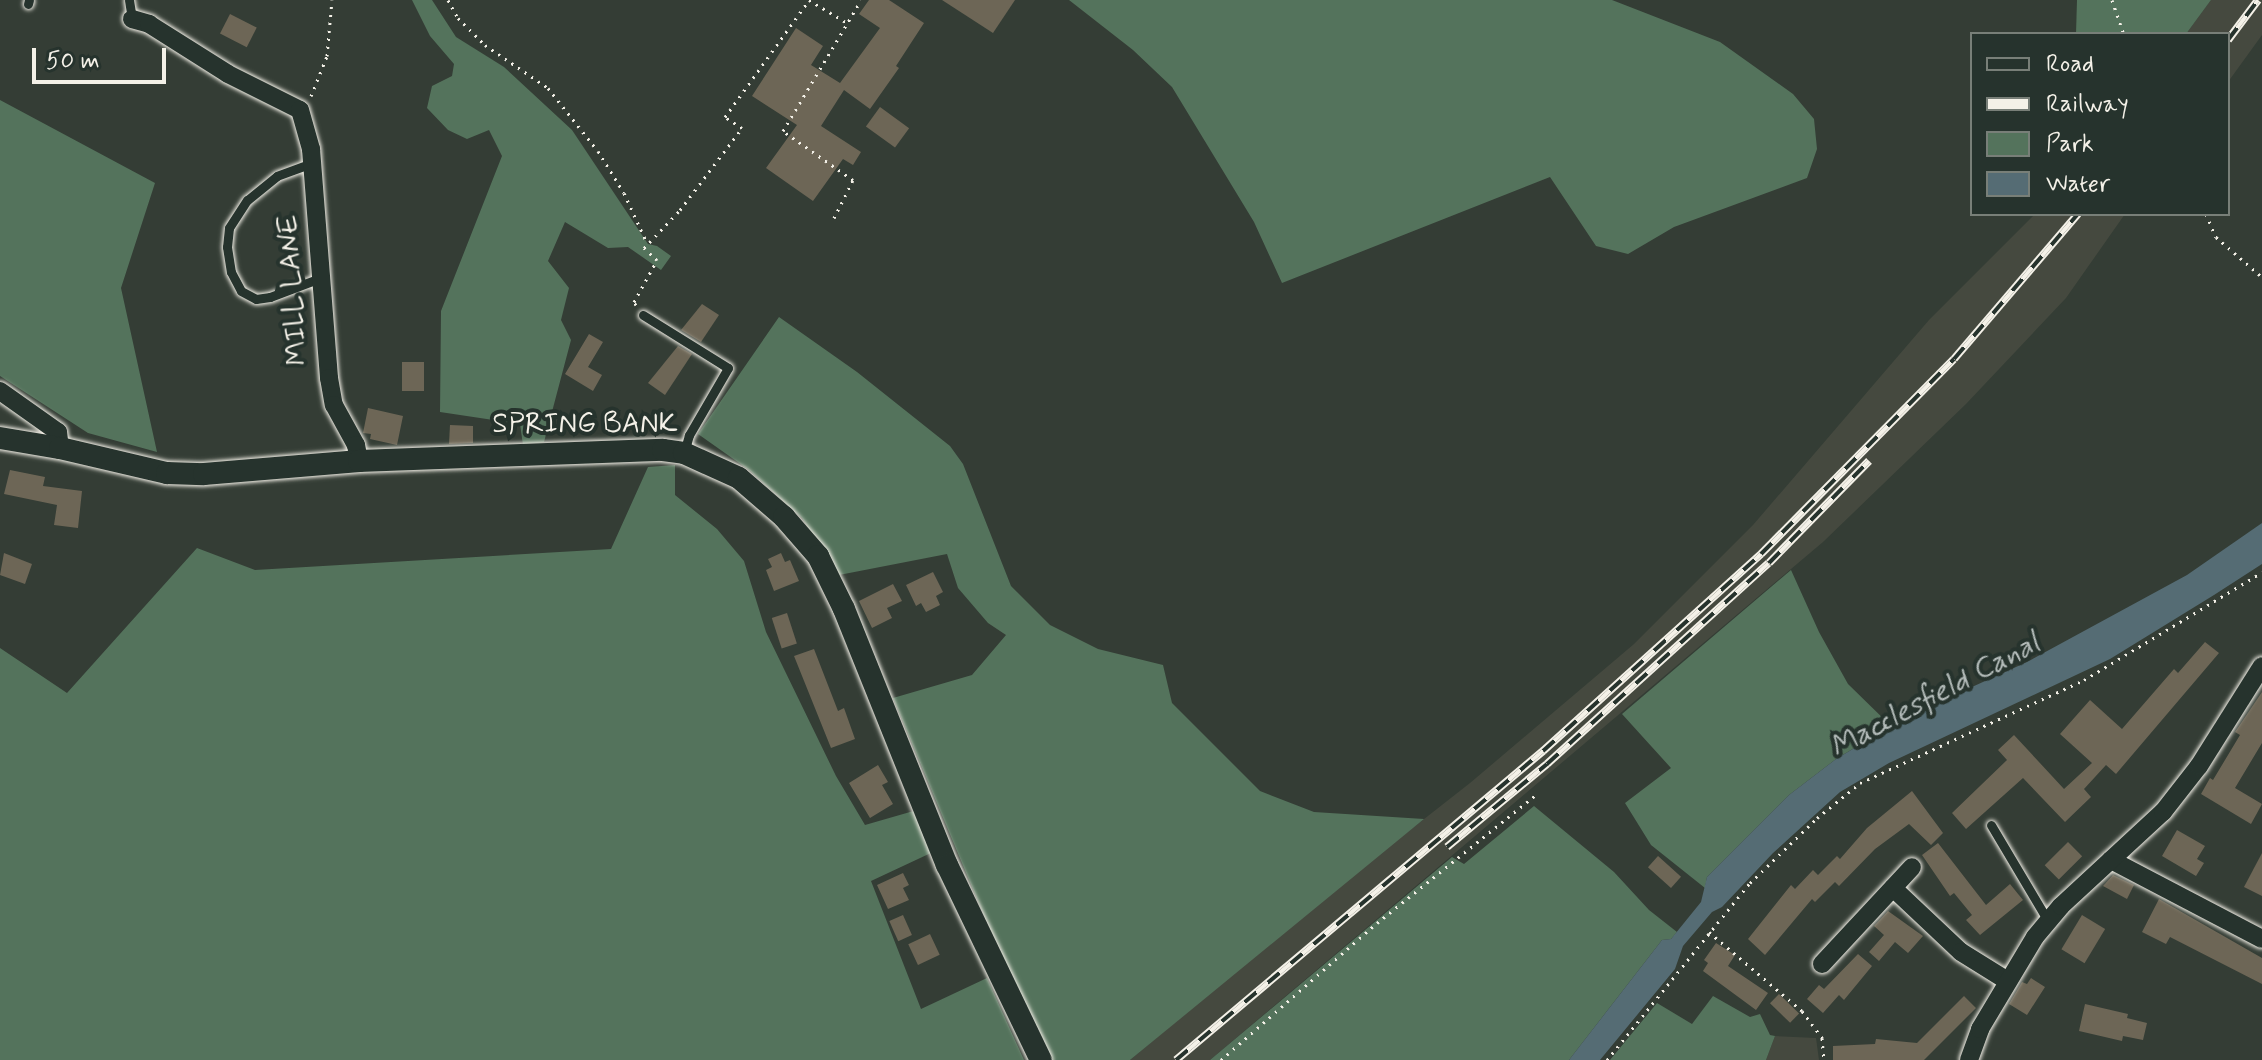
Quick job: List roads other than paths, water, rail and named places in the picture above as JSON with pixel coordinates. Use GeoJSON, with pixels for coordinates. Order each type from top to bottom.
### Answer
{"type":"FeatureCollection","features":[{"type":"Feature","properties":{"kind":"street","name":"MILL LANE"},"geometry":{"type":"LineString","coordinates":[[132,19],[149,24],[228,74],[300,110],[308,129],[312,163],[320,278],[334,405],[356,445],[359,461]]}},
{"type":"Feature","properties":{"kind":"street"},"geometry":{"type":"LineString","coordinates":[[0,391],[58,432],[60,448]]}},
{"type":"Feature","properties":{"kind":"street","name":"SPRING BANK"},"geometry":{"type":"LineString","coordinates":[[0,438],[60,448],[167,473],[204,474],[359,461],[591,451],[684,453],[739,478],[784,517],[818,556],[855,635],[947,865],[1041,1060]]}},
{"type":"Feature","properties":{"kind":"street"},"geometry":{"type":"LineString","coordinates":[[1969,1060],[1980,1029],[2006,980],[2048,921],[2163,812],[2262,666]]}},
{"type":"Feature","properties":{"kind":"street"},"geometry":{"type":"LineString","coordinates":[[2111,860],[2262,939]]}},
{"type":"Feature","properties":{"kind":"street"},"geometry":{"type":"LineString","coordinates":[[1822,964],[1912,867]]}},
{"type":"Feature","properties":{"kind":"street"},"geometry":{"type":"LineString","coordinates":[[1893,888],[1961,952],[2006,980]]}},
{"type":"Feature","properties":{"kind":"lane"},"geometry":{"type":"LineString","coordinates":[[129,0],[132,19]]}},
{"type":"Feature","properties":{"kind":"lane"},"geometry":{"type":"LineString","coordinates":[[312,163],[277,176],[247,200],[229,228],[227,247],[231,272],[241,291],[256,299],[270,297],[320,278]]}},
{"type":"Feature","properties":{"kind":"lane"},"geometry":{"type":"LineString","coordinates":[[643,315],[728,368],[689,435],[684,453]]}},
{"type":"Feature","properties":{"kind":"lane"},"geometry":{"type":"LineString","coordinates":[[1991,825],[2048,921]]}},
{"type":"Feature","properties":{"kind":"water"},"geometry":{"type":"Polygon","coordinates":[[[2262,523],[2262,564],[2214,595],[2110,659],[1889,763],[1840,792],[1773,853],[1722,907],[1712,912],[1683,946],[1675,969],[1600,1060],[1569,1060],[1662,940],[1671,939],[1701,902],[1707,877],[1789,795],[1836,759],[1908,716],[2027,662],[2187,575],[2262,523]]]}},
{"type":"Feature","properties":{"kind":"railway"},"geometry":{"type":"LineString","coordinates":[[2230,37],[2258,0]]}},
{"type":"Feature","properties":{"kind":"railway"},"geometry":{"type":"LineString","coordinates":[[1176,1060],[1543,751],[1761,554],[1954,359],[2076,216]]}},
{"type":"Feature","properties":{"kind":"railway"},"geometry":{"type":"LineString","coordinates":[[1447,847],[1547,764],[1769,563],[1869,461]]}},
{"type":"Feature","properties":{"kind":"water label","name":"Macclesfield Canal"},"geometry":{"type":"Point","coordinates":[1935,696]}}]}
